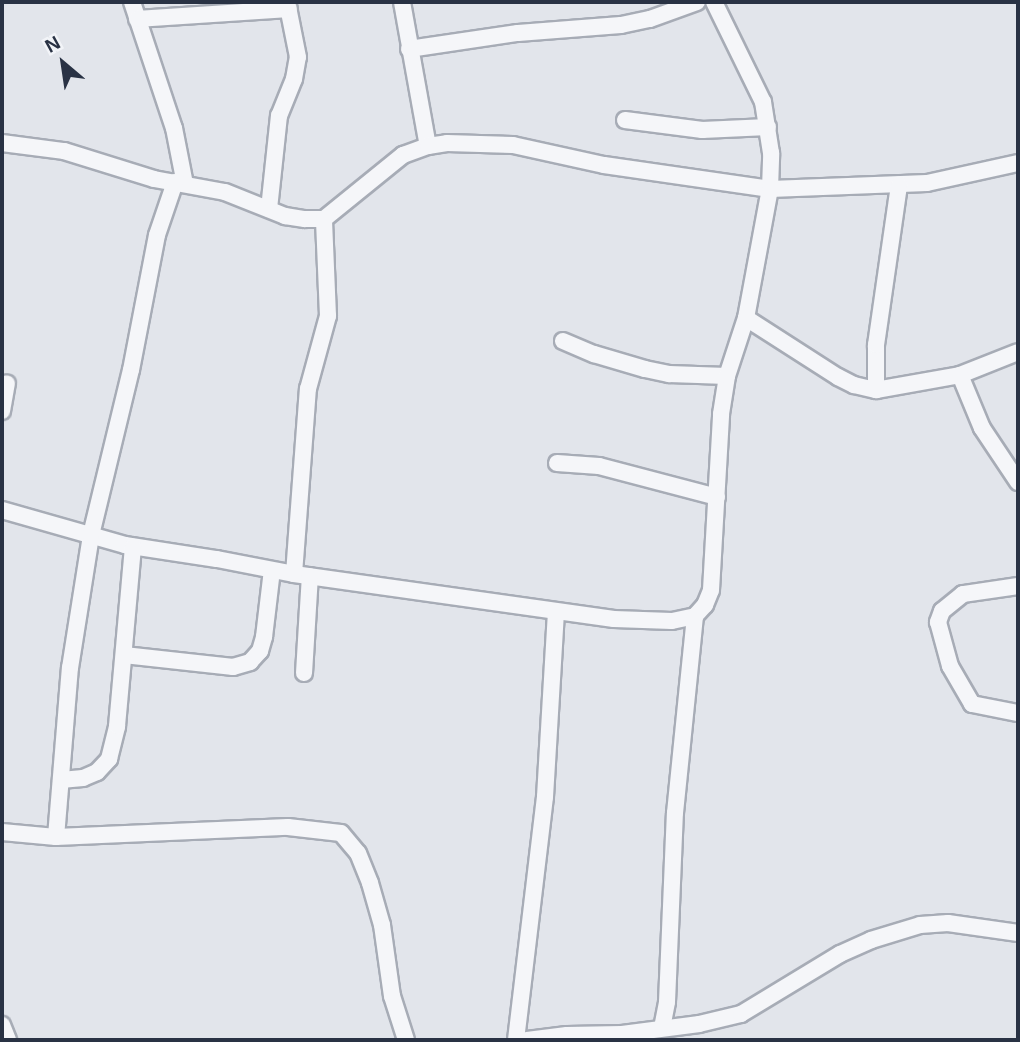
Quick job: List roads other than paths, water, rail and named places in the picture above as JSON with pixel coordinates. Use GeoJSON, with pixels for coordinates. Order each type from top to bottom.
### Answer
{"type":"FeatureCollection","features":[{"type":"Feature","properties":{"kind":"street"},"geometry":{"type":"LineString","coordinates":[[56,837],[70,668],[91,535],[136,344],[158,235],[180,183],[174,128],[132,2]]}},
{"type":"Feature","properties":{"kind":"street"},"geometry":{"type":"LineString","coordinates":[[402,2],[428,146]]}},
{"type":"Feature","properties":{"kind":"street"},"geometry":{"type":"LineString","coordinates":[[409,49],[505,34],[621,24],[650,19],[697,2]]}},
{"type":"Feature","properties":{"kind":"street"},"geometry":{"type":"LineString","coordinates":[[662,1028],[667,1002],[668,897],[675,813],[695,616],[705,605],[711,590],[721,414],[727,376],[746,318],[771,189],[768,127],[763,102],[714,2]]}},
{"type":"Feature","properties":{"kind":"street"},"geometry":{"type":"LineString","coordinates":[[137,19],[288,6],[298,57],[294,79],[279,116],[269,209]]}},
{"type":"Feature","properties":{"kind":"street"},"geometry":{"type":"LineString","coordinates":[[625,120],[702,130],[768,127]]}},
{"type":"Feature","properties":{"kind":"street"},"geometry":{"type":"LineString","coordinates":[[2,143],[64,151],[142,176],[225,192],[285,216],[324,219],[403,155],[428,146],[490,142],[679,178],[771,189],[899,185],[960,177],[1018,163]]}},
{"type":"Feature","properties":{"kind":"street"},"geometry":{"type":"LineString","coordinates":[[876,390],[876,345],[899,185]]}},
{"type":"Feature","properties":{"kind":"street"},"geometry":{"type":"LineString","coordinates":[[304,673],[302,575],[308,388],[328,316],[324,219]]}},
{"type":"Feature","properties":{"kind":"street"},"geometry":{"type":"LineString","coordinates":[[746,318],[838,377],[854,385],[876,390],[960,374],[1018,352]]}},
{"type":"Feature","properties":{"kind":"street"},"geometry":{"type":"LineString","coordinates":[[563,341],[645,369],[669,374],[727,376]]}},
{"type":"Feature","properties":{"kind":"street"},"geometry":{"type":"LineString","coordinates":[[960,374],[986,436],[1018,482]]}},
{"type":"Feature","properties":{"kind":"street"},"geometry":{"type":"LineString","coordinates":[[2,411],[7,383]]}},
{"type":"Feature","properties":{"kind":"street"},"geometry":{"type":"LineString","coordinates":[[557,463],[599,466],[717,497]]}},
{"type":"Feature","properties":{"kind":"street"},"geometry":{"type":"LineString","coordinates":[[2,510],[133,547],[302,575],[556,613],[660,620],[695,616]]}},
{"type":"Feature","properties":{"kind":"street"},"geometry":{"type":"LineString","coordinates":[[61,780],[97,772],[110,759],[117,726],[133,547]]}},
{"type":"Feature","properties":{"kind":"street"},"geometry":{"type":"LineString","coordinates":[[124,655],[233,667],[250,662],[260,651],[264,637],[272,570]]}},
{"type":"Feature","properties":{"kind":"street"},"geometry":{"type":"LineString","coordinates":[[1018,586],[963,594],[942,611],[938,622],[950,666],[972,704],[1018,713]]}},
{"type":"Feature","properties":{"kind":"street"},"geometry":{"type":"LineString","coordinates":[[516,1040],[545,797],[556,613]]}},
{"type":"Feature","properties":{"kind":"street"},"geometry":{"type":"LineString","coordinates":[[2,832],[56,837],[288,827],[341,833],[358,853],[370,883],[382,925],[392,996],[406,1040]]}},
{"type":"Feature","properties":{"kind":"street"},"geometry":{"type":"LineString","coordinates":[[527,1040],[662,1028],[741,1014],[840,954],[894,931],[948,923],[1018,933]]}},
{"type":"Feature","properties":{"kind":"street"},"geometry":{"type":"LineString","coordinates":[[2,1024],[8,1040]]}}]}
